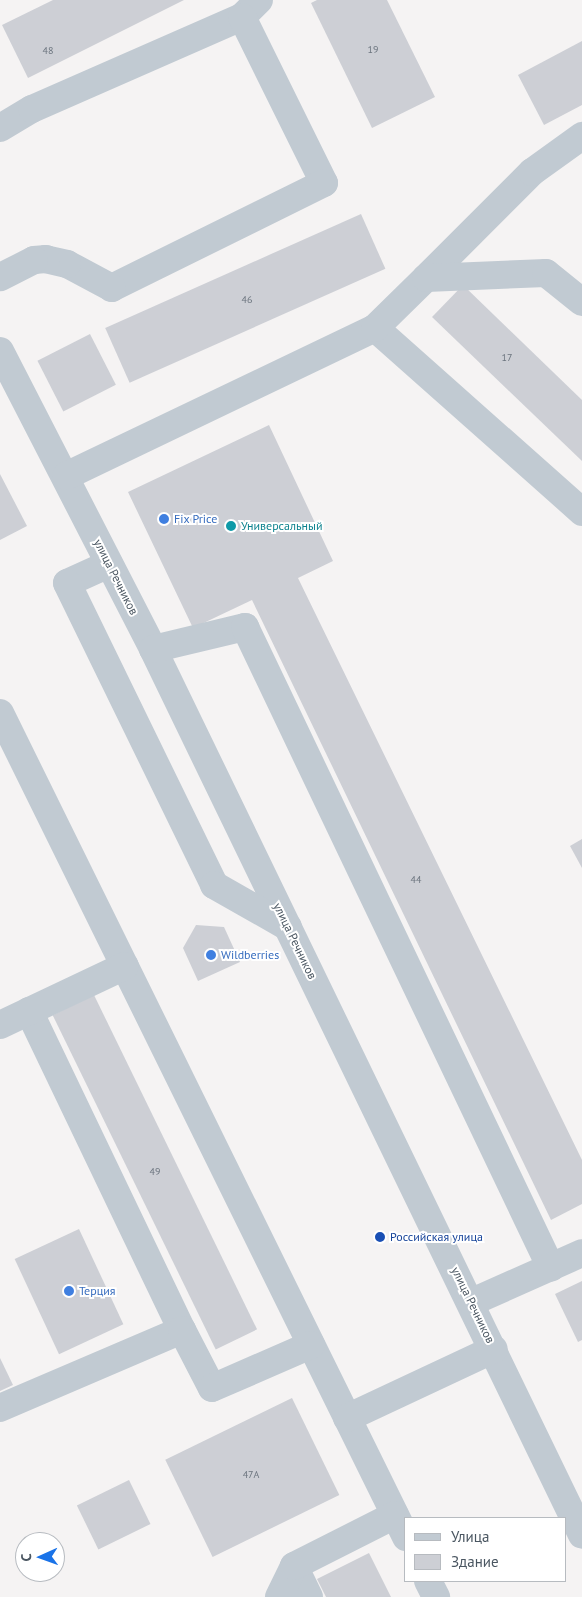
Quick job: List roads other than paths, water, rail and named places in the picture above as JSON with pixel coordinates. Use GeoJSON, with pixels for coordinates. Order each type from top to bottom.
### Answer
{"type":"FeatureCollection","features":[{"type":"Feature","properties":{"kind":"street"},"geometry":{"type":"LineString","coordinates":[[0,128],[32,109],[250,8],[324,183],[112,288],[66,264],[46,259],[34,260],[0,277]]}},
{"type":"Feature","properties":{"kind":"street"},"geometry":{"type":"LineString","coordinates":[[66,476],[375,328],[532,172],[582,136]]}},
{"type":"Feature","properties":{"kind":"street"},"geometry":{"type":"LineString","coordinates":[[426,278],[546,273],[582,302]]}},
{"type":"Feature","properties":{"kind":"street"},"geometry":{"type":"LineString","coordinates":[[375,328],[582,512]]}},
{"type":"Feature","properties":{"kind":"street","name":"улица Речников"},"geometry":{"type":"LineString","coordinates":[[0,351],[66,476],[152,649],[472,1302],[582,1535]]}},
{"type":"Feature","properties":{"kind":"street"},"geometry":{"type":"LineString","coordinates":[[109,564],[67,583],[214,885],[288,927]]}},
{"type":"Feature","properties":{"kind":"street"},"geometry":{"type":"LineString","coordinates":[[152,649],[245,627],[551,1268]]}},
{"type":"Feature","properties":{"kind":"street"},"geometry":{"type":"LineString","coordinates":[[0,713],[400,1526],[294,1566],[279,1597]]}},
{"type":"Feature","properties":{"kind":"street"},"geometry":{"type":"LineString","coordinates":[[0,1025],[125,966]]}},
{"type":"Feature","properties":{"kind":"street"},"geometry":{"type":"LineString","coordinates":[[29,1011],[182,1330],[212,1388],[311,1345]]}},
{"type":"Feature","properties":{"kind":"street"},"geometry":{"type":"LineString","coordinates":[[472,1302],[582,1253]]}},
{"type":"Feature","properties":{"kind":"street"},"geometry":{"type":"LineString","coordinates":[[0,1408],[182,1330]]}},
{"type":"Feature","properties":{"kind":"street"},"geometry":{"type":"LineString","coordinates":[[347,1418],[494,1349]]}},
{"type":"Feature","properties":{"kind":"street"},"geometry":{"type":"LineString","coordinates":[[294,1566],[309,1597]]}},
{"type":"Feature","properties":{"kind":"street"},"geometry":{"type":"LineString","coordinates":[[428,1582],[436,1597]]}},
{"type":"Feature","properties":{"kind":"place","name":"Fix Price"},"geometry":{"type":"Point","coordinates":[164,519]}},
{"type":"Feature","properties":{"kind":"place","name":"Универсальный"},"geometry":{"type":"Point","coordinates":[231,526]}},
{"type":"Feature","properties":{"kind":"place","name":"Wildberries"},"geometry":{"type":"Point","coordinates":[211,955]}},
{"type":"Feature","properties":{"kind":"place","name":"Российская улица"},"geometry":{"type":"Point","coordinates":[380,1237]}},
{"type":"Feature","properties":{"kind":"place","name":"Терция"},"geometry":{"type":"Point","coordinates":[69,1291]}}]}
